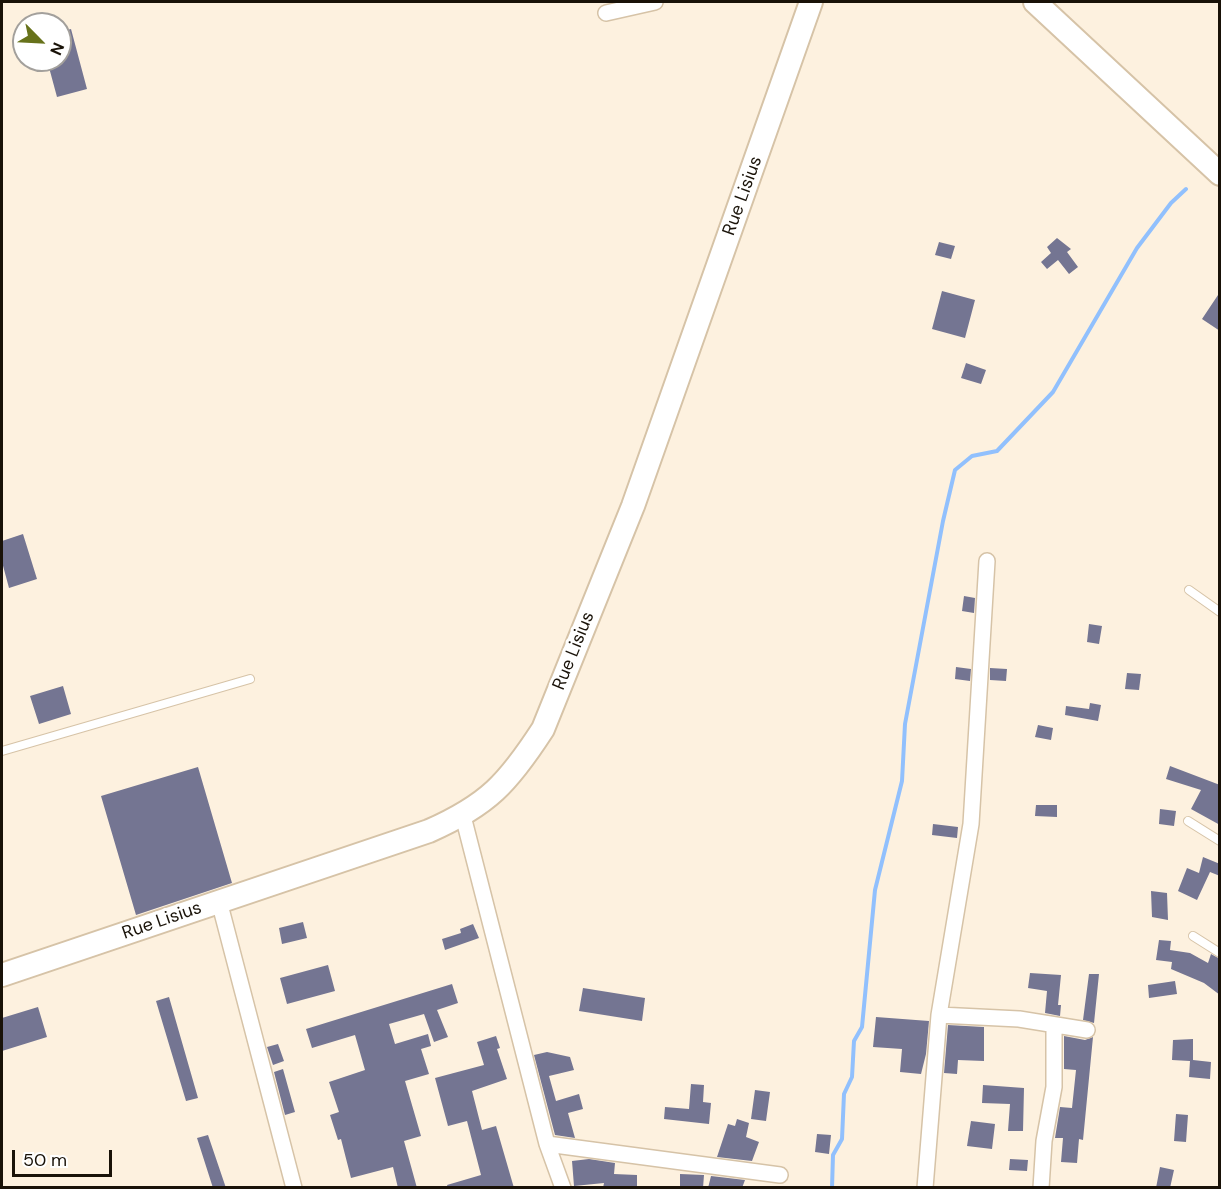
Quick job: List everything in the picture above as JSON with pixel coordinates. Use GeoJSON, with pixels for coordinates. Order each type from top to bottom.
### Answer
{"type":"FeatureCollection","features":[{"type":"Feature","properties":{"kind":"street"},"geometry":{"type":"LineString","coordinates":[[606,14],[655,2]]}},
{"type":"Feature","properties":{"kind":"street","name":"Rue Lisius"},"geometry":{"type":"LineString","coordinates":[[2,975],[429,831],[465,825],[524,759],[543,729],[640,486],[811,2]]}},
{"type":"Feature","properties":{"kind":"street"},"geometry":{"type":"LineString","coordinates":[[1035,2],[1219,173]]}},
{"type":"Feature","properties":{"kind":"street"},"geometry":{"type":"LineString","coordinates":[[925,1188],[939,1015],[971,824],[987,561]]}},
{"type":"Feature","properties":{"kind":"street"},"geometry":{"type":"LineString","coordinates":[[465,825],[547,1144],[563,1188]]}},
{"type":"Feature","properties":{"kind":"street"},"geometry":{"type":"LineString","coordinates":[[219,902],[294,1188]]}},
{"type":"Feature","properties":{"kind":"street"},"geometry":{"type":"LineString","coordinates":[[939,1015],[1019,1019],[1087,1030]]}},
{"type":"Feature","properties":{"kind":"street"},"geometry":{"type":"LineString","coordinates":[[1041,1188],[1044,1141],[1054,1087],[1054,1026]]}},
{"type":"Feature","properties":{"kind":"street"},"geometry":{"type":"LineString","coordinates":[[547,1144],[780,1175]]}},
{"type":"Feature","properties":{"kind":"lane"},"geometry":{"type":"LineString","coordinates":[[1189,590],[1220,612]]}},
{"type":"Feature","properties":{"kind":"lane"},"geometry":{"type":"LineString","coordinates":[[2,751],[250,679]]}},
{"type":"Feature","properties":{"kind":"lane"},"geometry":{"type":"LineString","coordinates":[[1188,821],[1220,841]]}},
{"type":"Feature","properties":{"kind":"lane"},"geometry":{"type":"LineString","coordinates":[[1193,936],[1220,953]]}},
{"type":"Feature","properties":{"kind":"building"},"geometry":{"type":"Polygon","coordinates":[[[72,33],[87,89],[57,97],[50,72],[72,72],[72,33]]]}},
{"type":"Feature","properties":{"kind":"building"},"geometry":{"type":"Polygon","coordinates":[[[1057,238],[1071,249],[1067,252],[1078,267],[1069,274],[1058,260],[1047,269],[1041,262],[1051,253],[1047,247],[1057,238]]]}},
{"type":"Feature","properties":{"kind":"building"},"geometry":{"type":"Polygon","coordinates":[[[939,242],[955,246],[951,259],[935,255],[939,242]]]}},
{"type":"Feature","properties":{"kind":"building"},"geometry":{"type":"Polygon","coordinates":[[[942,291],[975,300],[965,338],[932,329],[942,291]]]}},
{"type":"Feature","properties":{"kind":"building"},"geometry":{"type":"Polygon","coordinates":[[[1220,292],[1220,331],[1202,319],[1220,292]]]}},
{"type":"Feature","properties":{"kind":"building"},"geometry":{"type":"Polygon","coordinates":[[[966,363],[986,370],[981,384],[961,378],[966,363]]]}},
{"type":"Feature","properties":{"kind":"building"},"geometry":{"type":"Polygon","coordinates":[[[23,534],[37,579],[9,588],[2,562],[2,541],[23,534]]]}},
{"type":"Feature","properties":{"kind":"building"},"geometry":{"type":"Polygon","coordinates":[[[964,596],[975,598],[974,613],[962,611],[964,596]]]}},
{"type":"Feature","properties":{"kind":"building"},"geometry":{"type":"Polygon","coordinates":[[[1089,624],[1102,626],[1099,644],[1087,642],[1089,624]]]}},
{"type":"Feature","properties":{"kind":"building"},"geometry":{"type":"Polygon","coordinates":[[[956,667],[971,669],[970,681],[955,679],[956,667]]]}},
{"type":"Feature","properties":{"kind":"building"},"geometry":{"type":"Polygon","coordinates":[[[990,668],[1007,669],[1006,681],[990,680],[990,668]]]}},
{"type":"Feature","properties":{"kind":"building"},"geometry":{"type":"Polygon","coordinates":[[[1127,673],[1141,674],[1139,690],[1125,689],[1127,673]]]}},
{"type":"Feature","properties":{"kind":"building"},"geometry":{"type":"Polygon","coordinates":[[[63,686],[71,714],[39,724],[30,696],[63,686]]]}},
{"type":"Feature","properties":{"kind":"building"},"geometry":{"type":"Polygon","coordinates":[[[1090,703],[1101,705],[1098,721],[1065,715],[1066,706],[1089,709],[1090,703]]]}},
{"type":"Feature","properties":{"kind":"building"},"geometry":{"type":"Polygon","coordinates":[[[1038,725],[1053,728],[1051,740],[1035,737],[1038,725]]]}},
{"type":"Feature","properties":{"kind":"building"},"geometry":{"type":"Polygon","coordinates":[[[1170,766],[1220,785],[1220,825],[1191,809],[1201,790],[1166,779],[1170,766]]]}},
{"type":"Feature","properties":{"kind":"building"},"geometry":{"type":"Polygon","coordinates":[[[198,767],[232,883],[136,915],[101,796],[198,767]]]}},
{"type":"Feature","properties":{"kind":"building"},"geometry":{"type":"Polygon","coordinates":[[[1036,805],[1057,805],[1057,817],[1035,816],[1036,805]]]}},
{"type":"Feature","properties":{"kind":"building"},"geometry":{"type":"Polygon","coordinates":[[[1160,809],[1176,811],[1174,826],[1159,824],[1160,809]]]}},
{"type":"Feature","properties":{"kind":"building"},"geometry":{"type":"Polygon","coordinates":[[[933,824],[958,827],[957,838],[932,835],[933,824]]]}},
{"type":"Feature","properties":{"kind":"building"},"geometry":{"type":"Polygon","coordinates":[[[1203,857],[1220,864],[1220,876],[1210,872],[1197,900],[1178,891],[1187,868],[1199,873],[1203,857]]]}},
{"type":"Feature","properties":{"kind":"building"},"geometry":{"type":"Polygon","coordinates":[[[1151,891],[1167,893],[1168,920],[1152,917],[1151,891]]]}},
{"type":"Feature","properties":{"kind":"building"},"geometry":{"type":"Polygon","coordinates":[[[303,922],[307,938],[282,944],[279,928],[303,922]]]}},
{"type":"Feature","properties":{"kind":"building"},"geometry":{"type":"Polygon","coordinates":[[[473,924],[479,938],[445,950],[442,939],[461,933],[460,929],[473,924]]]}},
{"type":"Feature","properties":{"kind":"building"},"geometry":{"type":"Polygon","coordinates":[[[1159,940],[1171,941],[1170,950],[1190,953],[1208,963],[1211,954],[1220,959],[1220,995],[1204,983],[1171,969],[1172,962],[1156,960],[1159,940]]]}},
{"type":"Feature","properties":{"kind":"building"},"geometry":{"type":"Polygon","coordinates":[[[328,965],[335,991],[287,1004],[280,978],[328,965]]]}},
{"type":"Feature","properties":{"kind":"building"},"geometry":{"type":"Polygon","coordinates":[[[1030,973],[1061,975],[1058,1005],[1061,1005],[1060,1016],[1045,1013],[1047,991],[1028,988],[1030,973]]]}},
{"type":"Feature","properties":{"kind":"building"},"geometry":{"type":"Polygon","coordinates":[[[1089,974],[1099,974],[1094,1023],[1083,1020],[1089,974]]]}},
{"type":"Feature","properties":{"kind":"building"},"geometry":{"type":"Polygon","coordinates":[[[1175,981],[1177,994],[1149,998],[1148,985],[1175,981]]]}},
{"type":"Feature","properties":{"kind":"building"},"geometry":{"type":"Polygon","coordinates":[[[452,984],[458,1003],[437,1010],[448,1037],[434,1042],[424,1014],[389,1024],[395,1044],[428,1034],[431,1046],[421,1049],[429,1074],[405,1081],[421,1136],[404,1141],[417,1188],[398,1188],[393,1167],[351,1178],[341,1139],[338,1140],[330,1115],[339,1112],[329,1082],[365,1070],[355,1035],[312,1048],[306,1029],[452,984]]]}},
{"type":"Feature","properties":{"kind":"building"},"geometry":{"type":"Polygon","coordinates":[[[583,988],[645,998],[642,1021],[579,1011],[583,988]]]}},
{"type":"Feature","properties":{"kind":"building"},"geometry":{"type":"Polygon","coordinates":[[[169,997],[198,1098],[186,1101],[156,1001],[169,997]]]}},
{"type":"Feature","properties":{"kind":"building"},"geometry":{"type":"Polygon","coordinates":[[[38,1007],[47,1037],[2,1051],[2,1018],[38,1007]]]}},
{"type":"Feature","properties":{"kind":"building"},"geometry":{"type":"Polygon","coordinates":[[[876,1017],[929,1021],[926,1054],[921,1074],[900,1072],[902,1049],[873,1047],[876,1017]]]}},
{"type":"Feature","properties":{"kind":"building"},"geometry":{"type":"Polygon","coordinates":[[[948,1025],[984,1027],[984,1061],[958,1060],[957,1074],[944,1073],[948,1025]]]}},
{"type":"Feature","properties":{"kind":"building"},"geometry":{"type":"Polygon","coordinates":[[[496,1036],[500,1048],[497,1049],[507,1079],[472,1091],[482,1130],[496,1126],[514,1188],[448,1188],[447,1185],[481,1175],[467,1121],[448,1126],[435,1078],[484,1065],[477,1042],[496,1036]]]}},
{"type":"Feature","properties":{"kind":"building"},"geometry":{"type":"Polygon","coordinates":[[[1064,1036],[1085,1040],[1093,1037],[1083,1140],[1079,1139],[1077,1163],[1061,1162],[1063,1138],[1055,1138],[1060,1107],[1072,1108],[1076,1070],[1064,1069],[1064,1036]]]}},
{"type":"Feature","properties":{"kind":"building"},"geometry":{"type":"Polygon","coordinates":[[[1193,1039],[1193,1060],[1211,1062],[1210,1079],[1189,1077],[1190,1061],[1172,1060],[1173,1040],[1193,1039]]]}},
{"type":"Feature","properties":{"kind":"building"},"geometry":{"type":"Polygon","coordinates":[[[278,1044],[284,1061],[273,1065],[267,1047],[278,1044]]]}},
{"type":"Feature","properties":{"kind":"building"},"geometry":{"type":"Polygon","coordinates":[[[547,1052],[570,1057],[574,1070],[549,1076],[556,1101],[579,1094],[583,1109],[568,1113],[575,1138],[555,1135],[534,1055],[547,1052]]]}},
{"type":"Feature","properties":{"kind":"building"},"geometry":{"type":"Polygon","coordinates":[[[283,1069],[295,1112],[285,1115],[274,1072],[283,1069]]]}},
{"type":"Feature","properties":{"kind":"building"},"geometry":{"type":"Polygon","coordinates":[[[691,1084],[704,1085],[703,1102],[711,1103],[709,1124],[664,1119],[665,1107],[689,1109],[691,1084]]]}},
{"type":"Feature","properties":{"kind":"building"},"geometry":{"type":"Polygon","coordinates":[[[983,1085],[1024,1088],[1023,1131],[1008,1131],[1010,1104],[982,1103],[983,1085]]]}},
{"type":"Feature","properties":{"kind":"building"},"geometry":{"type":"Polygon","coordinates":[[[755,1090],[770,1092],[766,1121],[751,1119],[755,1090]]]}},
{"type":"Feature","properties":{"kind":"building"},"geometry":{"type":"Polygon","coordinates":[[[1176,1114],[1188,1115],[1186,1142],[1174,1141],[1176,1114]]]}},
{"type":"Feature","properties":{"kind":"building"},"geometry":{"type":"Polygon","coordinates":[[[737,1119],[749,1123],[746,1137],[759,1142],[752,1161],[717,1157],[728,1124],[735,1126],[737,1119]]]}},
{"type":"Feature","properties":{"kind":"building"},"geometry":{"type":"Polygon","coordinates":[[[971,1121],[995,1124],[992,1149],[967,1146],[971,1121]]]}},
{"type":"Feature","properties":{"kind":"building"},"geometry":{"type":"Polygon","coordinates":[[[817,1134],[831,1135],[829,1154],[815,1152],[817,1134]]]}},
{"type":"Feature","properties":{"kind":"building"},"geometry":{"type":"Polygon","coordinates":[[[208,1135],[226,1188],[213,1188],[197,1138],[208,1135]]]}},
{"type":"Feature","properties":{"kind":"building"},"geometry":{"type":"Polygon","coordinates":[[[589,1159],[615,1163],[614,1174],[637,1175],[637,1188],[603,1188],[604,1183],[574,1186],[572,1161],[589,1159]]]}},
{"type":"Feature","properties":{"kind":"building"},"geometry":{"type":"Polygon","coordinates":[[[1010,1159],[1028,1160],[1027,1171],[1009,1170],[1010,1159]]]}},
{"type":"Feature","properties":{"kind":"building"},"geometry":{"type":"Polygon","coordinates":[[[1160,1167],[1174,1170],[1170,1188],[1156,1188],[1160,1167]]]}},
{"type":"Feature","properties":{"kind":"building"},"geometry":{"type":"Polygon","coordinates":[[[680,1174],[704,1175],[703,1188],[680,1188],[680,1174]]]}},
{"type":"Feature","properties":{"kind":"building"},"geometry":{"type":"Polygon","coordinates":[[[711,1176],[745,1180],[742,1188],[708,1188],[711,1176]]]}},
{"type":"Feature","properties":{"kind":"waterway"},"geometry":{"type":"LineString","coordinates":[[832,1188],[833,1155],[842,1139],[844,1094],[852,1077],[854,1041],[862,1027],[875,890],[902,781],[905,724],[943,521],[955,470],[972,456],[997,451],[1053,392],[1137,248],[1171,203],[1186,189]]}}]}
